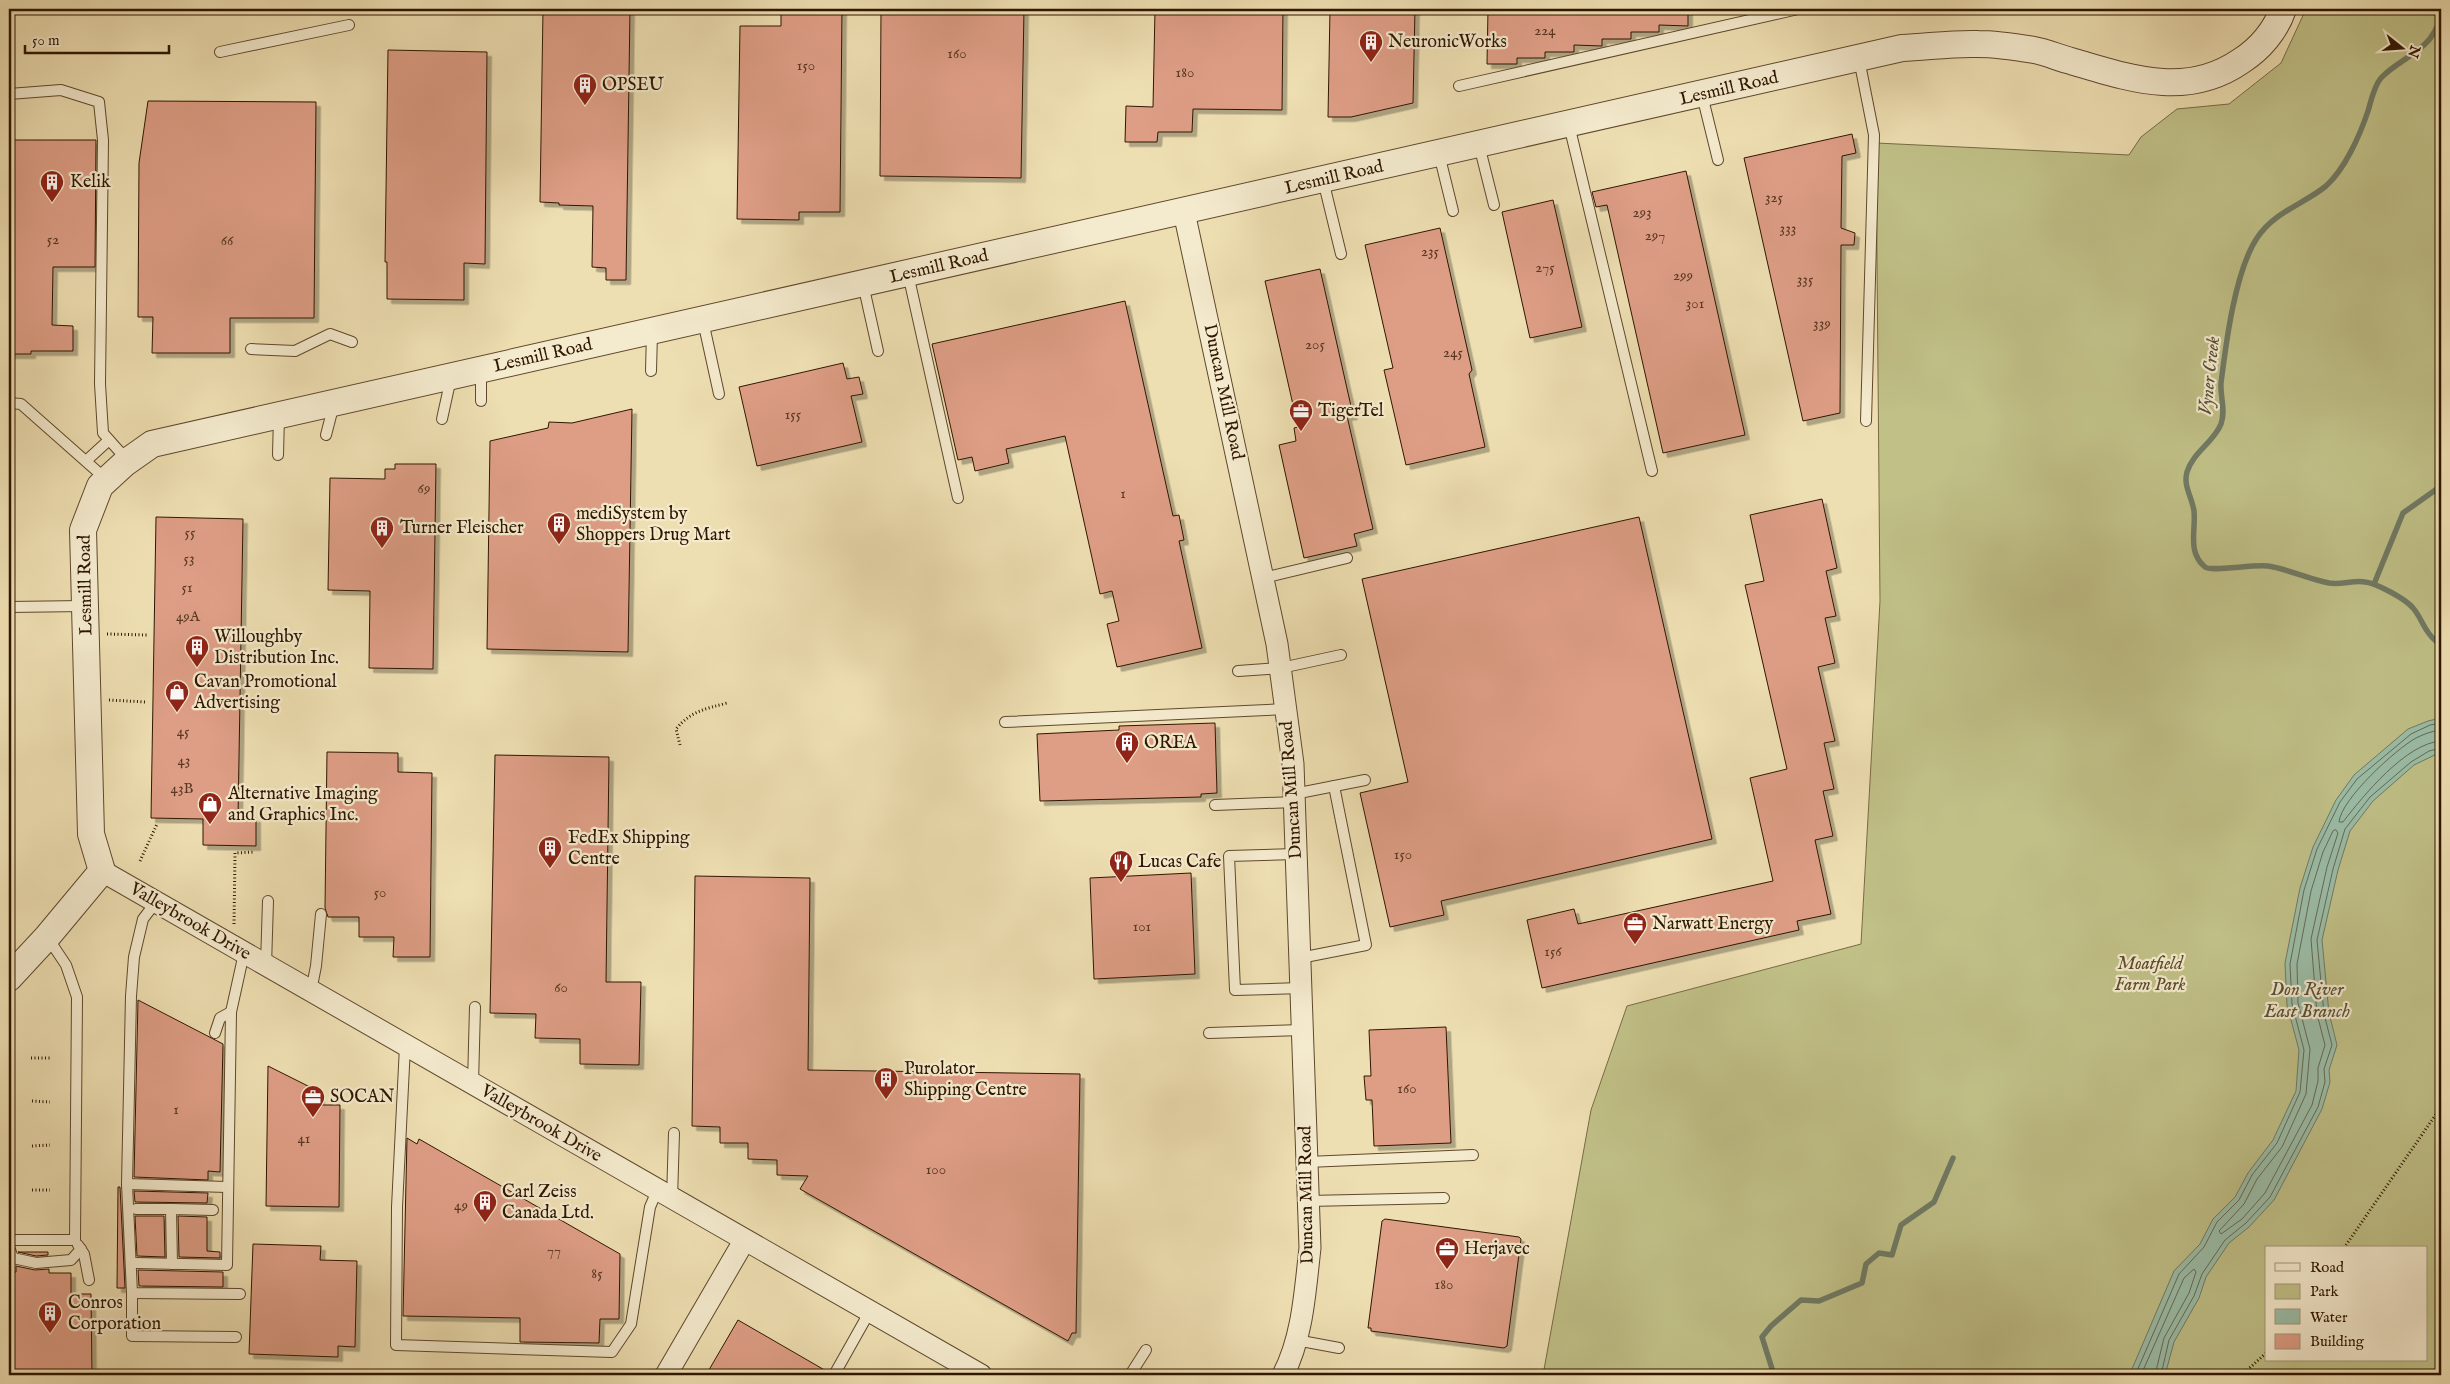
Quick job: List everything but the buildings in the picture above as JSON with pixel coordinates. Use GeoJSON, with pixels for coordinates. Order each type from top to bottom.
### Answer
{"type":"FeatureCollection","features":[{"type":"Feature","properties":{"kind":"street","name":"Lesmill Road"},"geometry":{"type":"LineString","coordinates":[[102,871],[91,834],[83,530],[100,486],[128,461],[152,444],[703,321],[1902,48],[1977,44],[2037,50],[2135,79],[2184,84],[2208,78],[2230,69],[2250,55],[2270,35],[2283,9]]}},
{"type":"Feature","properties":{"kind":"street","name":"Duncan Mill Road"},"geometry":{"type":"LineString","coordinates":[[1184,212],[1263,578],[1280,668],[1293,764],[1310,1248],[1303,1313],[1291,1359],[1283,1375]]}},
{"type":"Feature","properties":{"kind":"street","name":"Valleybrook Drive"},"geometry":{"type":"LineString","coordinates":[[102,871],[744,1241],[981,1375]]}},
{"type":"Feature","properties":{"kind":"street"},"geometry":{"type":"LineString","coordinates":[[9,978],[48,937],[102,871]]}},
{"type":"Feature","properties":{"kind":"street"},"geometry":{"type":"LineString","coordinates":[[666,1375],[744,1241]]}},
{"type":"Feature","properties":{"kind":"lane"},"geometry":{"type":"LineString","coordinates":[[1459,86],[1798,9]]}},
{"type":"Feature","properties":{"kind":"lane"},"geometry":{"type":"LineString","coordinates":[[220,52],[349,25]]}},
{"type":"Feature","properties":{"kind":"lane"},"geometry":{"type":"LineString","coordinates":[[1858,59],[1874,135],[1866,421]]}},
{"type":"Feature","properties":{"kind":"lane"},"geometry":{"type":"LineString","coordinates":[[9,94],[61,90],[99,102],[103,140],[100,384],[103,433],[128,461]]}},
{"type":"Feature","properties":{"kind":"lane"},"geometry":{"type":"LineString","coordinates":[[1702,94],[1718,160]]}},
{"type":"Feature","properties":{"kind":"lane"},"geometry":{"type":"LineString","coordinates":[[1569,125],[1652,470]]}},
{"type":"Feature","properties":{"kind":"lane"},"geometry":{"type":"LineString","coordinates":[[1479,145],[1494,205]]}},
{"type":"Feature","properties":{"kind":"lane"},"geometry":{"type":"LineString","coordinates":[[1439,154],[1453,211]]}},
{"type":"Feature","properties":{"kind":"lane"},"geometry":{"type":"LineString","coordinates":[[1324,180],[1341,254]]}},
{"type":"Feature","properties":{"kind":"lane"},"geometry":{"type":"LineString","coordinates":[[908,274],[958,498]]}},
{"type":"Feature","properties":{"kind":"lane"},"geometry":{"type":"LineString","coordinates":[[863,284],[878,351]]}},
{"type":"Feature","properties":{"kind":"lane"},"geometry":{"type":"LineString","coordinates":[[703,321],[719,394]]}},
{"type":"Feature","properties":{"kind":"lane"},"geometry":{"type":"LineString","coordinates":[[651,371],[652,331]]}},
{"type":"Feature","properties":{"kind":"lane"},"geometry":{"type":"LineString","coordinates":[[251,349],[295,351],[330,334],[352,342]]}},
{"type":"Feature","properties":{"kind":"lane"},"geometry":{"type":"LineString","coordinates":[[481,370],[481,401]]}},
{"type":"Feature","properties":{"kind":"lane"},"geometry":{"type":"LineString","coordinates":[[442,419],[451,377]]}},
{"type":"Feature","properties":{"kind":"lane"},"geometry":{"type":"LineString","coordinates":[[9,395],[107,480]]}},
{"type":"Feature","properties":{"kind":"lane"},"geometry":{"type":"LineString","coordinates":[[9,403],[21,404]]}},
{"type":"Feature","properties":{"kind":"lane"},"geometry":{"type":"LineString","coordinates":[[326,434],[335,403]]}},
{"type":"Feature","properties":{"kind":"lane"},"geometry":{"type":"LineString","coordinates":[[278,455],[279,415]]}},
{"type":"Feature","properties":{"kind":"lane"},"geometry":{"type":"LineString","coordinates":[[86,462],[109,440]]}},
{"type":"Feature","properties":{"kind":"lane"},"geometry":{"type":"LineString","coordinates":[[1263,578],[1347,558]]}},
{"type":"Feature","properties":{"kind":"lane"},"geometry":{"type":"LineString","coordinates":[[9,607],[85,606]]}},
{"type":"Feature","properties":{"kind":"lane"},"geometry":{"type":"LineString","coordinates":[[1238,671],[1280,668],[1341,655]]}},
{"type":"Feature","properties":{"kind":"lane"},"geometry":{"type":"LineString","coordinates":[[1005,722],[1286,709]]}},
{"type":"Feature","properties":{"kind":"lane"},"geometry":{"type":"LineString","coordinates":[[1215,805],[1294,798],[1334,786],[1365,780]]}},
{"type":"Feature","properties":{"kind":"lane"},"geometry":{"type":"LineString","coordinates":[[1300,958],[1366,944],[1334,786]]}},
{"type":"Feature","properties":{"kind":"lane"},"geometry":{"type":"LineString","coordinates":[[1296,854],[1229,856],[1235,990],[1301,988]]}},
{"type":"Feature","properties":{"kind":"lane"},"geometry":{"type":"LineString","coordinates":[[156,902],[143,919],[134,957],[127,1184],[132,1336],[236,1337]]}},
{"type":"Feature","properties":{"kind":"lane"},"geometry":{"type":"LineString","coordinates":[[266,966],[268,902]]}},
{"type":"Feature","properties":{"kind":"lane"},"geometry":{"type":"LineString","coordinates":[[310,992],[316,966],[321,914]]}},
{"type":"Feature","properties":{"kind":"lane"},"geometry":{"type":"LineString","coordinates":[[48,937],[66,965],[77,996],[74,1240],[84,1254],[89,1280]]}},
{"type":"Feature","properties":{"kind":"lane"},"geometry":{"type":"LineString","coordinates":[[135,1263],[227,1265],[231,1012],[244,953]]}},
{"type":"Feature","properties":{"kind":"lane"},"geometry":{"type":"LineString","coordinates":[[473,1085],[475,1007]]}},
{"type":"Feature","properties":{"kind":"lane"},"geometry":{"type":"LineString","coordinates":[[215,1034],[220,1018],[231,1012]]}},
{"type":"Feature","properties":{"kind":"lane"},"geometry":{"type":"LineString","coordinates":[[1209,1032],[1302,1030]]}},
{"type":"Feature","properties":{"kind":"lane"},"geometry":{"type":"LineString","coordinates":[[405,1046],[397,1207],[396,1345],[612,1352],[631,1324],[648,1216],[664,1195],[674,1133]]}},
{"type":"Feature","properties":{"kind":"lane"},"geometry":{"type":"LineString","coordinates":[[1307,1162],[1473,1155]]}},
{"type":"Feature","properties":{"kind":"lane"},"geometry":{"type":"LineString","coordinates":[[127,1184],[228,1187]]}},
{"type":"Feature","properties":{"kind":"lane"},"geometry":{"type":"LineString","coordinates":[[1308,1202],[1444,1198]]}},
{"type":"Feature","properties":{"kind":"lane"},"geometry":{"type":"LineString","coordinates":[[136,1209],[213,1210]]}},
{"type":"Feature","properties":{"kind":"lane"},"geometry":{"type":"LineString","coordinates":[[171,1209],[172,1264]]}},
{"type":"Feature","properties":{"kind":"lane"},"geometry":{"type":"LineString","coordinates":[[9,1240],[74,1240]]}},
{"type":"Feature","properties":{"kind":"lane"},"geometry":{"type":"LineString","coordinates":[[9,1247],[13,1258],[36,1263],[71,1260],[81,1249]]}},
{"type":"Feature","properties":{"kind":"lane"},"geometry":{"type":"LineString","coordinates":[[132,1293],[240,1294]]}},
{"type":"Feature","properties":{"kind":"lane"},"geometry":{"type":"LineString","coordinates":[[834,1375],[870,1311]]}},
{"type":"Feature","properties":{"kind":"lane"},"geometry":{"type":"LineString","coordinates":[[1296,1340],[1339,1348]]}},
{"type":"Feature","properties":{"kind":"lane"},"geometry":{"type":"LineString","coordinates":[[1130,1375],[1146,1350]]}},
{"type":"Feature","properties":{"kind":"path"},"geometry":{"type":"LineString","coordinates":[[109,634],[148,635]]}},
{"type":"Feature","properties":{"kind":"path"},"geometry":{"type":"LineString","coordinates":[[109,700],[146,702]]}},
{"type":"Feature","properties":{"kind":"path"},"geometry":{"type":"LineString","coordinates":[[680,745],[676,729],[680,724],[694,712],[727,703]]}},
{"type":"Feature","properties":{"kind":"path"},"geometry":{"type":"LineString","coordinates":[[140,860],[156,824]]}},
{"type":"Feature","properties":{"kind":"path"},"geometry":{"type":"LineString","coordinates":[[234,919],[235,853],[254,852]]}},
{"type":"Feature","properties":{"kind":"path"},"geometry":{"type":"LineString","coordinates":[[31,1058],[50,1058]]}},
{"type":"Feature","properties":{"kind":"path"},"geometry":{"type":"LineString","coordinates":[[32,1102],[50,1102]]}},
{"type":"Feature","properties":{"kind":"path"},"geometry":{"type":"LineString","coordinates":[[2345,1246],[2441,1106]]}},
{"type":"Feature","properties":{"kind":"path"},"geometry":{"type":"LineString","coordinates":[[32,1146],[50,1145]]}},
{"type":"Feature","properties":{"kind":"path"},"geometry":{"type":"LineString","coordinates":[[32,1190],[50,1190]]}},
{"type":"Feature","properties":{"kind":"path"},"geometry":{"type":"LineString","coordinates":[[2242,1375],[2265,1354]]}},
{"type":"Feature","properties":{"kind":"green space","name":"Moatfield Farm Park"},"geometry":{"type":"Polygon","coordinates":[[[2306,9],[2441,9],[2441,1375],[1543,1375],[1591,1110],[1627,1006],[1861,944],[1880,601],[1876,143],[2129,155],[2141,137],[2177,109],[2229,104],[2281,63],[2306,9]]]}},
{"type":"Feature","properties":{"kind":"water","name":"Don River East Branch"},"geometry":{"type":"Polygon","coordinates":[[[2441,718],[2441,752],[2414,765],[2373,801],[2350,831],[2338,870],[2322,940],[2329,1013],[2337,1045],[2329,1070],[2330,1082],[2322,1109],[2274,1200],[2249,1227],[2229,1243],[2206,1277],[2199,1298],[2174,1342],[2165,1375],[2122,1375],[2132,1369],[2174,1271],[2200,1244],[2213,1219],[2235,1197],[2248,1173],[2273,1140],[2296,1091],[2299,1050],[2287,1005],[2285,963],[2300,888],[2313,847],[2336,800],[2354,775],[2408,729],[2441,718]]]}},
{"type":"Feature","properties":{"kind":"waterway","name":"Vyner Creek"},"geometry":{"type":"LineString","coordinates":[[2441,17],[2428,41],[2381,78],[2375,89],[2356,141],[2346,161],[2333,179],[2326,186],[2272,221],[2257,238],[2249,252],[2237,288],[2226,348],[2221,383],[2223,414],[2221,424],[2214,436],[2190,465],[2186,477],[2194,511],[2194,548],[2199,561],[2205,567],[2215,569],[2268,566],[2329,583],[2370,583],[2404,600],[2416,612],[2432,637],[2436,641],[2441,639]]}},
{"type":"Feature","properties":{"kind":"waterway"},"geometry":{"type":"LineString","coordinates":[[2374,584],[2403,513],[2441,486]]}},
{"type":"Feature","properties":{"kind":"waterway"},"geometry":{"type":"LineString","coordinates":[[1774,1375],[1762,1337],[1771,1326],[1801,1300],[1819,1301],[1862,1283],[1866,1264],[1879,1253],[1892,1255],[1901,1225],[1934,1202],[1953,1158]]}},
{"type":"Feature","properties":{"kind":"place","name":"NeuronicWorks"},"geometry":{"type":"Point","coordinates":[1371,63]}},
{"type":"Feature","properties":{"kind":"place","name":"OPSEU"},"geometry":{"type":"Point","coordinates":[585,106]}},
{"type":"Feature","properties":{"kind":"place","name":"Kelik"},"geometry":{"type":"Point","coordinates":[52,203]}},
{"type":"Feature","properties":{"kind":"place","name":"TigerTel"},"geometry":{"type":"Point","coordinates":[1301,432]}},
{"type":"Feature","properties":{"kind":"place","name":"mediSystem by Shoppers Drug Mart"},"geometry":{"type":"Point","coordinates":[559,545]}},
{"type":"Feature","properties":{"kind":"place","name":"Turner Fleischer"},"geometry":{"type":"Point","coordinates":[382,549]}},
{"type":"Feature","properties":{"kind":"place","name":"Willoughby Distribution Inc."},"geometry":{"type":"Point","coordinates":[197,668]}},
{"type":"Feature","properties":{"kind":"place","name":"Cavan Promotional Advertising"},"geometry":{"type":"Point","coordinates":[177,713]}},
{"type":"Feature","properties":{"kind":"place","name":"OREA"},"geometry":{"type":"Point","coordinates":[1127,764]}},
{"type":"Feature","properties":{"kind":"place","name":"Alternative Imaging and Graphics Inc."},"geometry":{"type":"Point","coordinates":[210,825]}},
{"type":"Feature","properties":{"kind":"place","name":"FedEx Shipping Centre"},"geometry":{"type":"Point","coordinates":[550,869]}},
{"type":"Feature","properties":{"kind":"place","name":"Lucas Cafe"},"geometry":{"type":"Point","coordinates":[1121,883]}},
{"type":"Feature","properties":{"kind":"place","name":"Narwatt Energy"},"geometry":{"type":"Point","coordinates":[1635,945]}},
{"type":"Feature","properties":{"kind":"place","name":"Purolator Shipping Centre"},"geometry":{"type":"Point","coordinates":[886,1100]}},
{"type":"Feature","properties":{"kind":"place","name":"SOCAN"},"geometry":{"type":"Point","coordinates":[313,1118]}},
{"type":"Feature","properties":{"kind":"place","name":"Carl Zeiss Canada Ltd."},"geometry":{"type":"Point","coordinates":[485,1223]}},
{"type":"Feature","properties":{"kind":"place","name":"Herjavec"},"geometry":{"type":"Point","coordinates":[1447,1270]}},
{"type":"Feature","properties":{"kind":"place","name":"Conros Corporation"},"geometry":{"type":"Point","coordinates":[50,1334]}}]}
